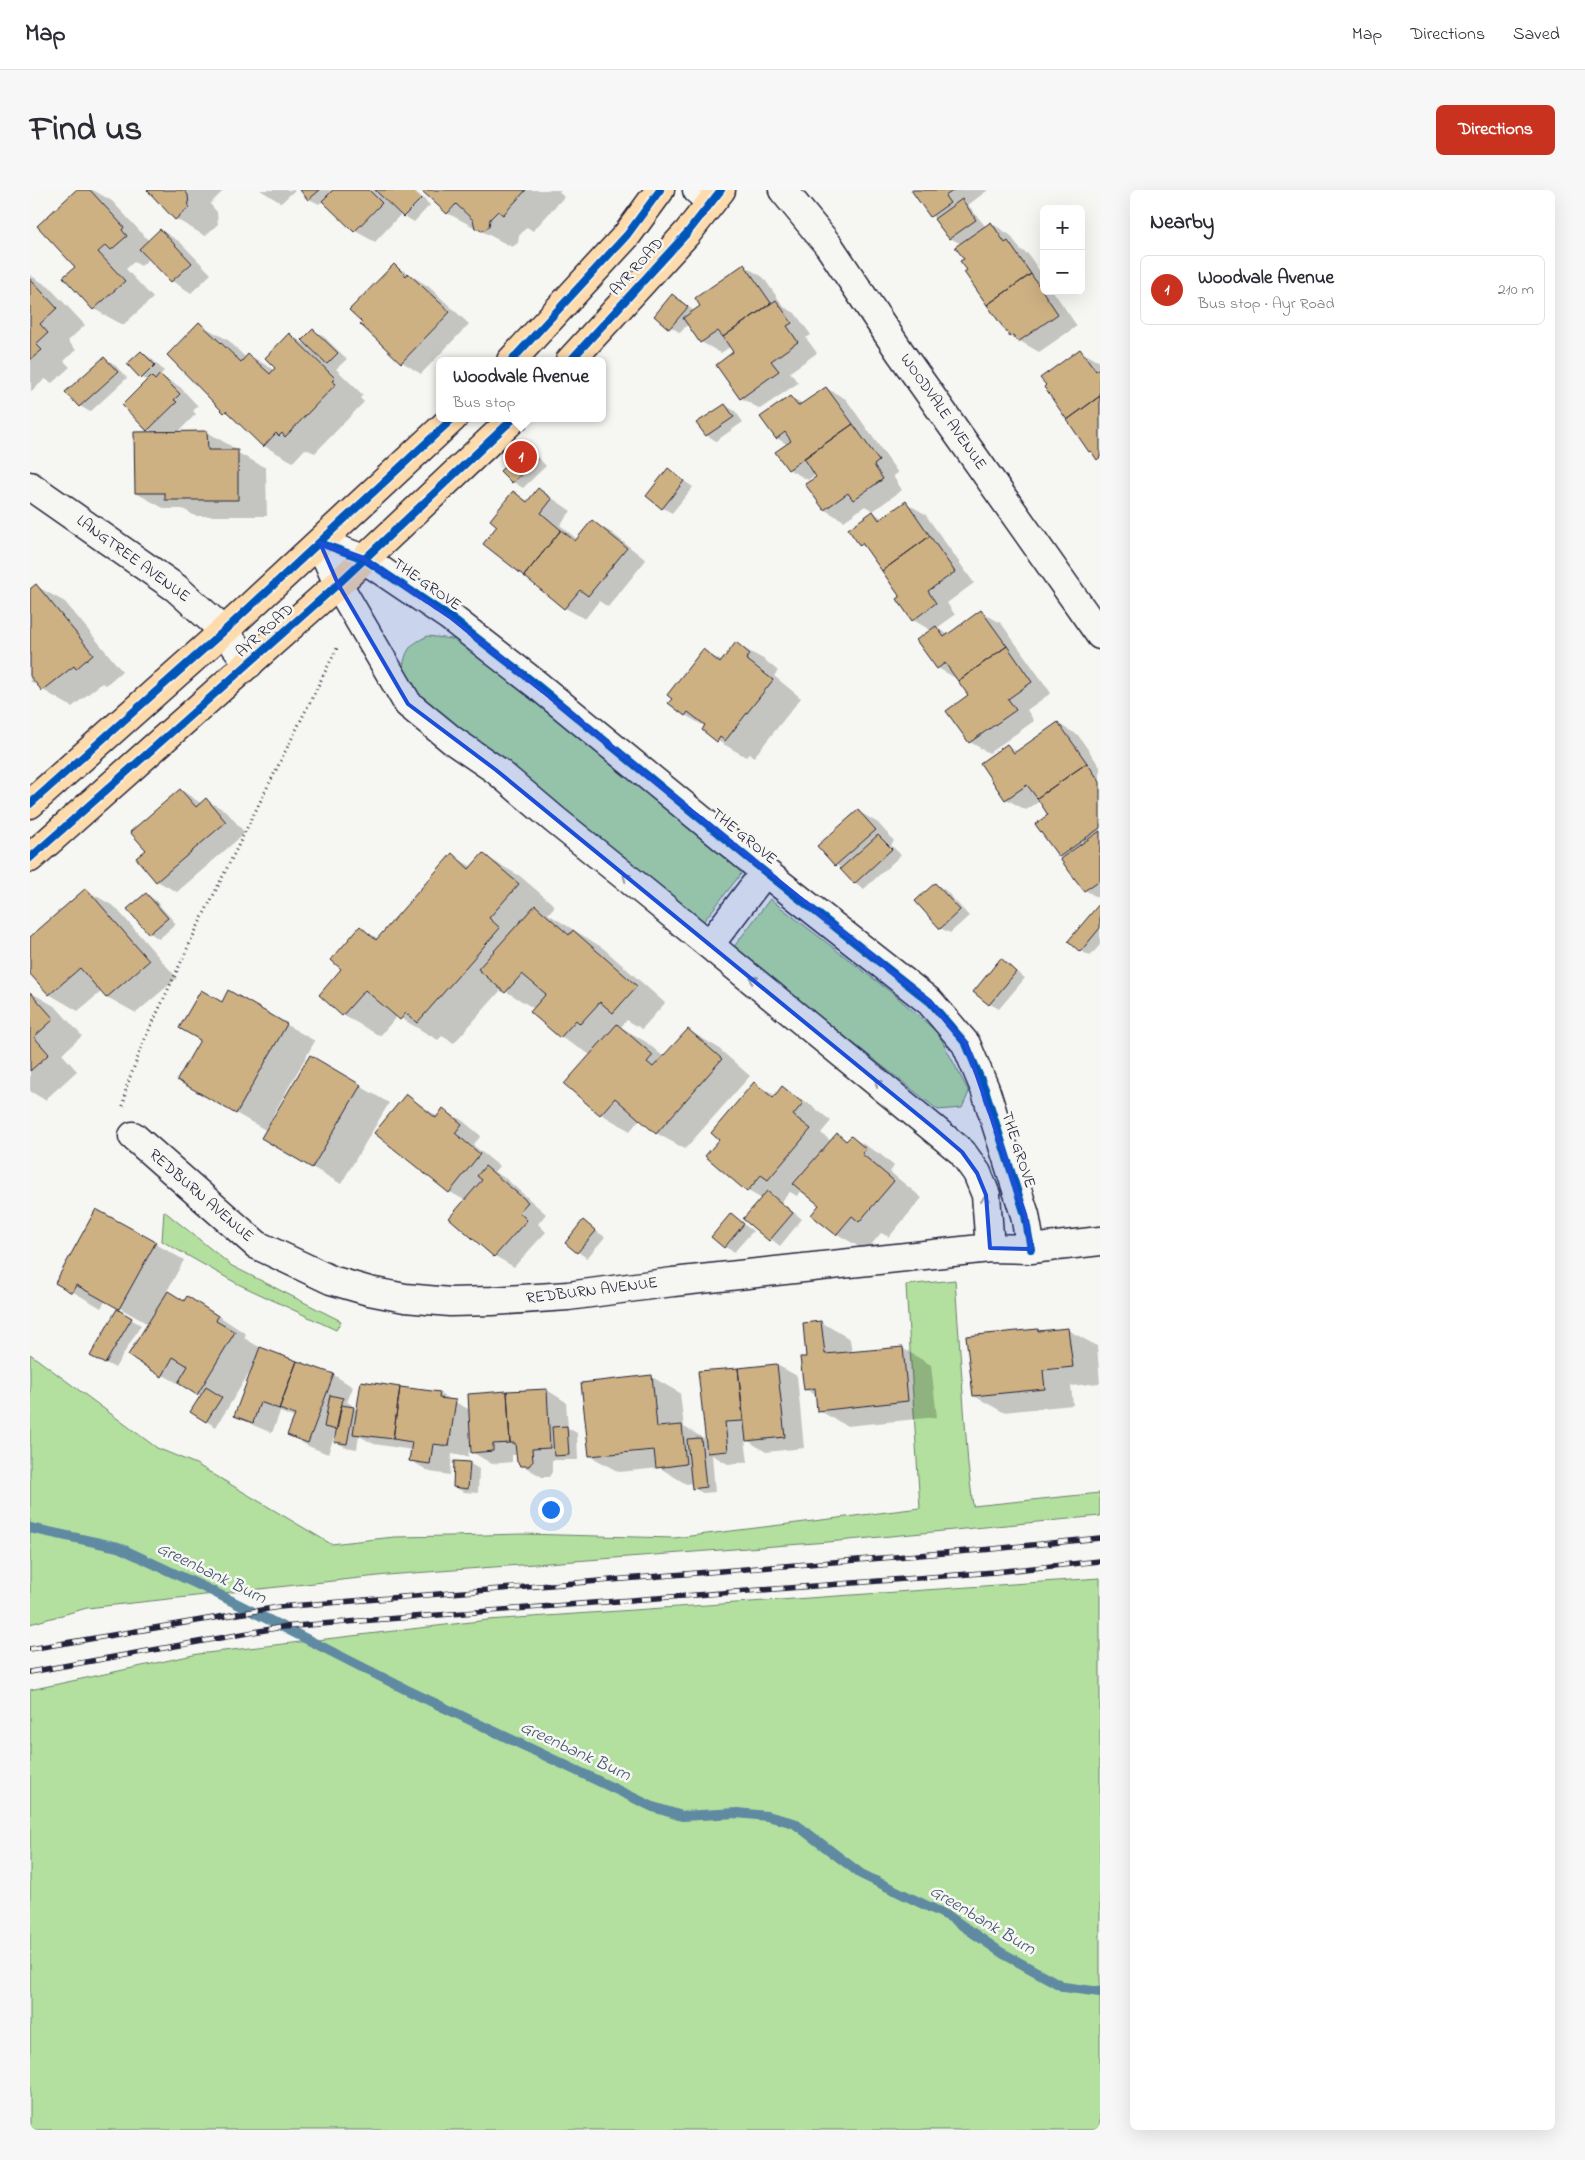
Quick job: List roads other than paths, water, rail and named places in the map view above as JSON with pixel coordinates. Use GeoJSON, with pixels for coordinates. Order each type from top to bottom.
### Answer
{"type":"FeatureCollection","features":[{"type":"Feature","properties":{"kind":"main road","name":"AYR ROAD"},"geometry":{"type":"LineString","coordinates":[[515,357],[627,235],[660,190]]}},
{"type":"Feature","properties":{"kind":"main road","name":"AYR ROAD"},"geometry":{"type":"LineString","coordinates":[[574,357],[688,232],[710,194]]}},
{"type":"Feature","properties":{"kind":"main road","name":"AYR ROAD"},"geometry":{"type":"LineString","coordinates":[[30,804],[224,631],[449,422]]}},
{"type":"Feature","properties":{"kind":"main road","name":"AYR ROAD"},"geometry":{"type":"LineString","coordinates":[[30,858],[338,584],[510,422]]}},
{"type":"Feature","properties":{"kind":"street","name":"WOODVALE AVENUE"},"geometry":{"type":"LineString","coordinates":[[784,190],[829,246],[900,352],[1100,635]]}},
{"type":"Feature","properties":{"kind":"street","name":"LANGTREE AVENUE"},"geometry":{"type":"LineString","coordinates":[[30,486],[176,588],[224,631],[249,664]]}},
{"type":"Feature","properties":{"kind":"street","name":"THE GROVE"},"geometry":{"type":"LineString","coordinates":[[320,543],[364,558],[450,617],[522,673],[765,872],[930,1002],[966,1044],[985,1089],[1025,1215],[1031,1249]]}},
{"type":"Feature","properties":{"kind":"street"},"geometry":{"type":"LineString","coordinates":[[320,543],[338,584],[359,617],[378,655],[408,704],[452,740],[496,770],[962,1152],[977,1173],[986,1195],[990,1248]]}},
{"type":"Feature","properties":{"kind":"street","name":"THE GROVE"},"geometry":{"type":"LineString","coordinates":[[710,944],[765,872]]}},
{"type":"Feature","properties":{"kind":"street","name":"REDBURN AVENUE"},"geometry":{"type":"LineString","coordinates":[[133,1136],[257,1245],[331,1280],[369,1291],[404,1298],[450,1302],[568,1296],[673,1282],[990,1248],[1031,1249],[1100,1241]]}},
{"type":"Feature","properties":{"kind":"waterway","name":"Greenbank Burn"},"geometry":{"type":"LineString","coordinates":[[30,1528],[118,1547],[216,1593],[405,1689],[653,1807],[682,1816],[737,1813],[767,1816],[794,1823],[861,1874],[950,1917],[1002,1953],[1064,1987],[1100,1992]]}},
{"type":"Feature","properties":{"kind":"railway"},"geometry":{"type":"LineString","coordinates":[[30,1649],[279,1607],[993,1549],[1100,1538]]}},
{"type":"Feature","properties":{"kind":"railway"},"geometry":{"type":"LineString","coordinates":[[30,1672],[282,1627],[995,1572],[1100,1561]]}},
{"type":"Feature","properties":{"kind":"place","name":"Woodvale Avenue"},"geometry":{"type":"Point","coordinates":[521,457]}}]}
